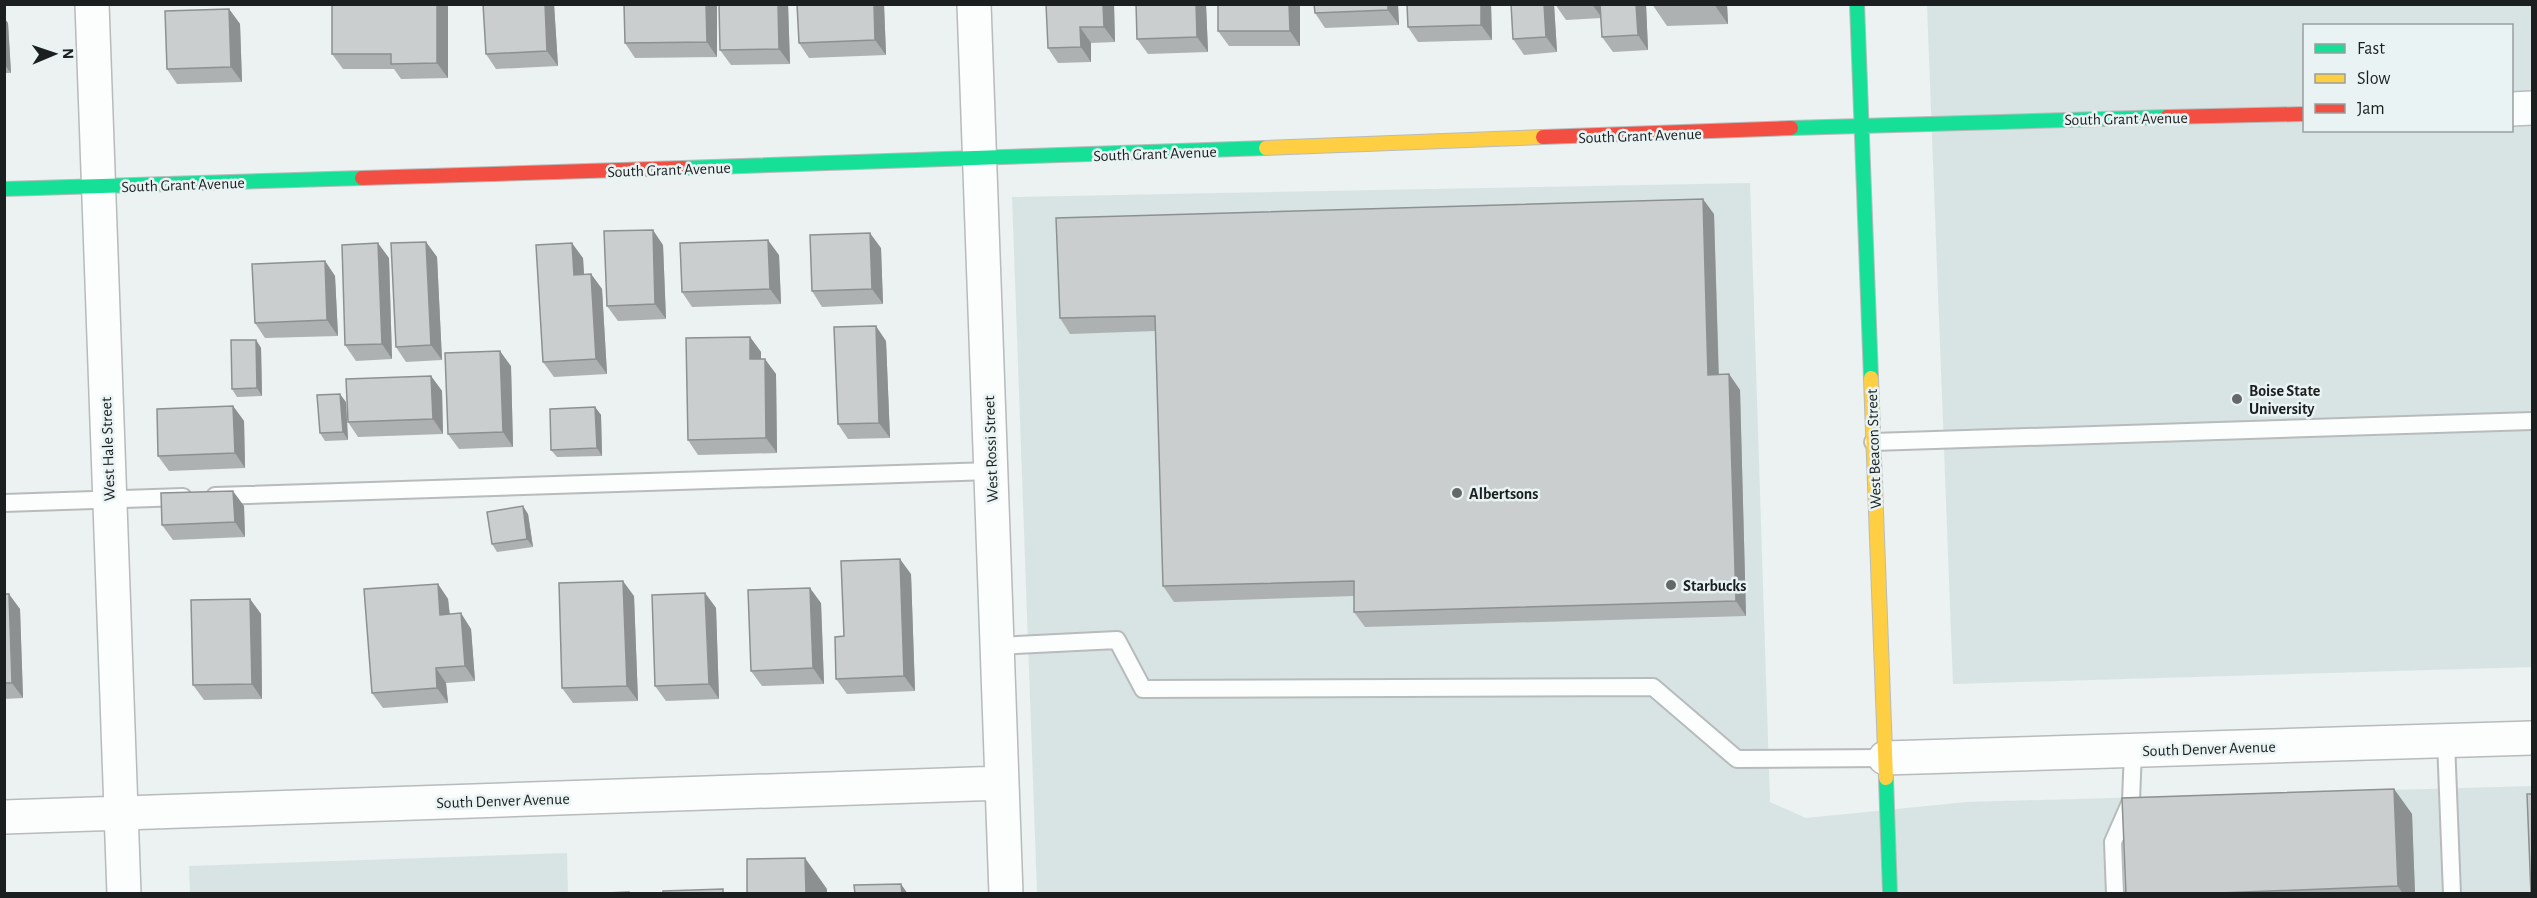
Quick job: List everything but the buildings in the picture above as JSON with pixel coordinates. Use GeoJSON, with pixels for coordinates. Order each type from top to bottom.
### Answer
{"type":"FeatureCollection","features":[{"type":"Feature","properties":{"kind":"street","name":"West Hale Street"},"geometry":{"type":"LineString","coordinates":[[92,4],[123,894]]}},
{"type":"Feature","properties":{"kind":"street","name":"West Rossi Street"},"geometry":{"type":"LineString","coordinates":[[974,4],[1006,894]]}},
{"type":"Feature","properties":{"kind":"street","name":"West Beacon Street"},"geometry":{"type":"LineString","coordinates":[[1857,4],[1890,894]]}},
{"type":"Feature","properties":{"kind":"street"},"geometry":{"type":"LineString","coordinates":[[2513,109],[2532,108]]}},
{"type":"Feature","properties":{"kind":"street","name":"South Grant Avenue"},"geometry":{"type":"LineString","coordinates":[[4,189],[979,159],[1862,126],[2303,114]]}},
{"type":"Feature","properties":{"kind":"street","name":"South Denver Avenue"},"geometry":{"type":"LineString","coordinates":[[1885,758],[2532,738]]}},
{"type":"Feature","properties":{"kind":"street","name":"South Denver Avenue"},"geometry":{"type":"LineString","coordinates":[[4,817],[1002,783]]}},
{"type":"Feature","properties":{"kind":"lane"},"geometry":{"type":"LineString","coordinates":[[1873,442],[2532,421]]}},
{"type":"Feature","properties":{"kind":"lane"},"geometry":{"type":"LineString","coordinates":[[4,502],[991,471]]}},
{"type":"Feature","properties":{"kind":"lane"},"geometry":{"type":"LineString","coordinates":[[997,646],[1117,640],[1143,689],[1653,687],[1737,759],[1885,758]]}},
{"type":"Feature","properties":{"kind":"lane"},"geometry":{"type":"LineString","coordinates":[[2446,741],[2452,894]]}},
{"type":"Feature","properties":{"kind":"lane"},"geometry":{"type":"LineString","coordinates":[[2115,894],[2113,842],[2131,801],[2133,750]]}},
{"type":"Feature","properties":{"kind":"shaded area","name":"Boise State University"},"geometry":{"type":"Polygon","coordinates":[[[1927,5],[2532,5],[2532,667],[1953,684],[1927,5]]]}},
{"type":"Feature","properties":{"kind":"shaded area"},"geometry":{"type":"Polygon","coordinates":[[[1750,183],[1770,802],[1806,818],[1967,802],[2532,786],[2532,893],[1037,893],[1012,197],[1750,183]]]}},
{"type":"Feature","properties":{"kind":"shaded area"},"geometry":{"type":"Polygon","coordinates":[[[567,853],[568,893],[190,893],[189,866],[567,853]]]}},
{"type":"Feature","properties":{"kind":"traffic: fast"},"geometry":{"type":"LineString","coordinates":[[1857,4],[1871,378]]}},
{"type":"Feature","properties":{"kind":"traffic: fast"},"geometry":{"type":"LineString","coordinates":[[1791,128],[2167,117]]}},
{"type":"Feature","properties":{"kind":"traffic: fast"},"geometry":{"type":"LineString","coordinates":[[683,168],[1266,148]]}},
{"type":"Feature","properties":{"kind":"traffic: fast"},"geometry":{"type":"LineString","coordinates":[[4,189],[362,178]]}},
{"type":"Feature","properties":{"kind":"traffic: fast"},"geometry":{"type":"LineString","coordinates":[[1886,778],[1890,894]]}},
{"type":"Feature","properties":{"kind":"traffic: slow"},"geometry":{"type":"LineString","coordinates":[[1266,148],[1543,137]]}},
{"type":"Feature","properties":{"kind":"traffic: slow"},"geometry":{"type":"LineString","coordinates":[[1871,378],[1886,778]]}},
{"type":"Feature","properties":{"kind":"traffic: jam"},"geometry":{"type":"LineString","coordinates":[[2167,117],[2303,114]]}},
{"type":"Feature","properties":{"kind":"traffic: jam"},"geometry":{"type":"LineString","coordinates":[[1543,137],[1791,128]]}},
{"type":"Feature","properties":{"kind":"traffic: jam"},"geometry":{"type":"LineString","coordinates":[[362,178],[683,168]]}},
{"type":"Feature","properties":{"kind":"place","name":"Boise State University"},"geometry":{"type":"Point","coordinates":[2237,399]}},
{"type":"Feature","properties":{"kind":"place","name":"Albertsons"},"geometry":{"type":"Point","coordinates":[1457,493]}},
{"type":"Feature","properties":{"kind":"place","name":"Starbucks"},"geometry":{"type":"Point","coordinates":[1671,585]}}]}
